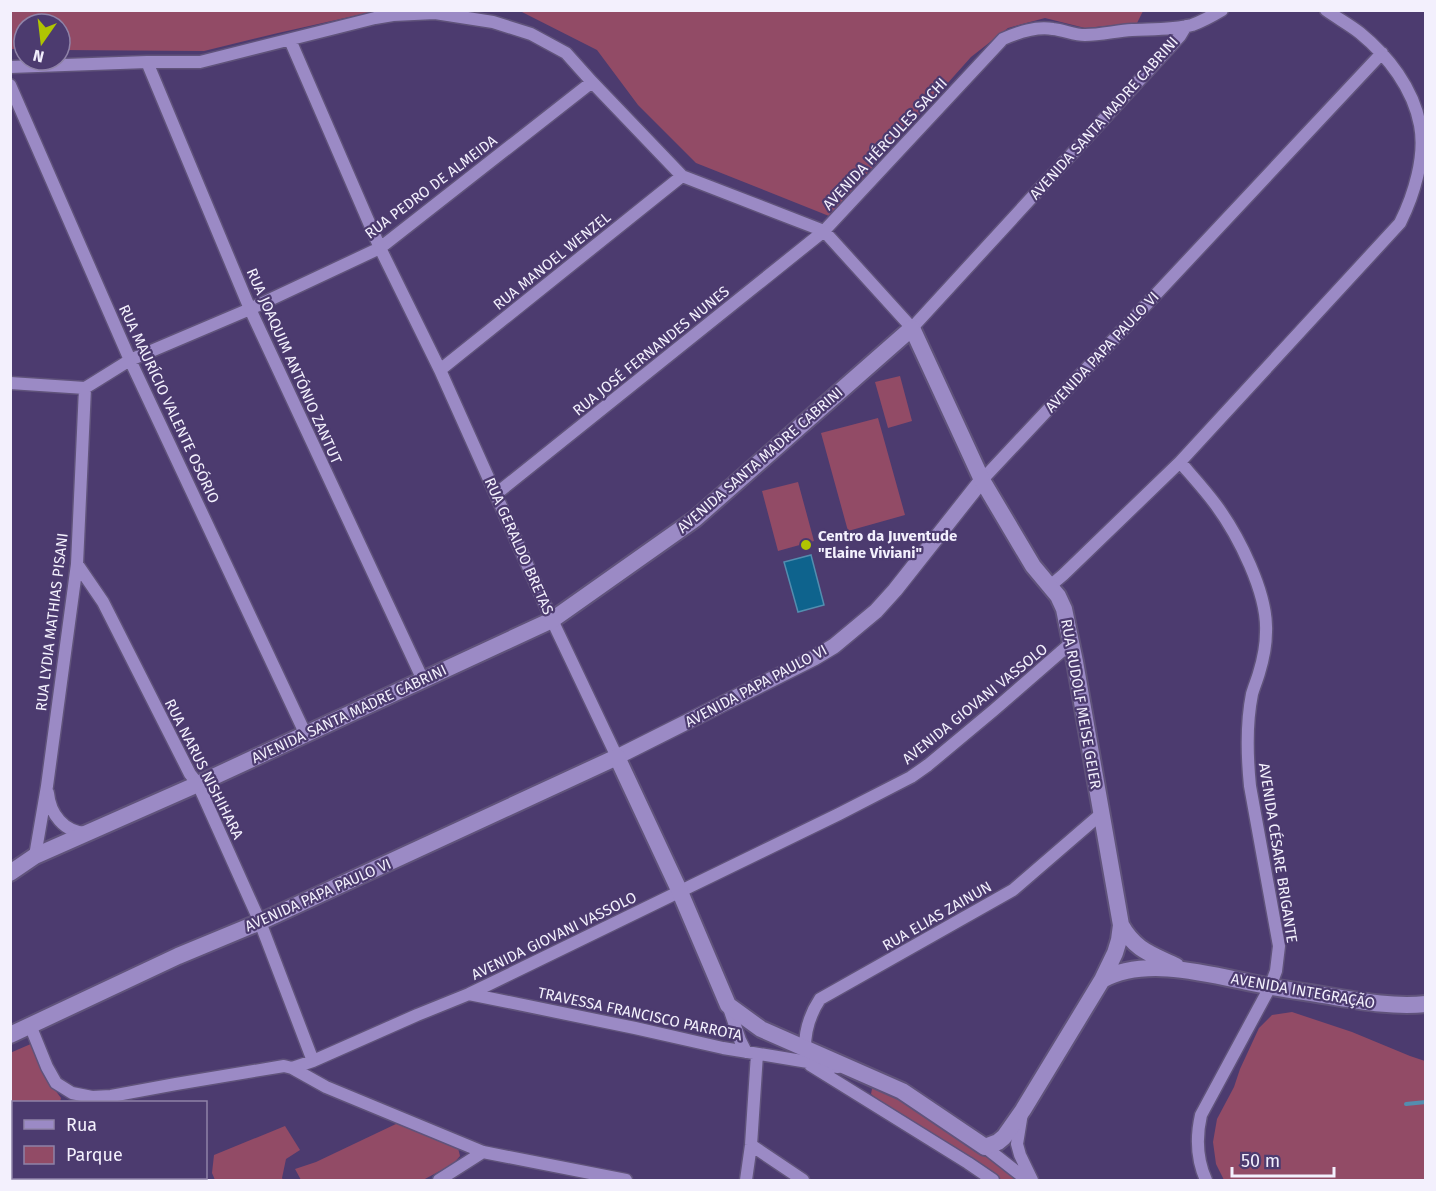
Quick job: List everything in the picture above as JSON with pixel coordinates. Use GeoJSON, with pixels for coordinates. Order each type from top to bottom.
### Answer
{"type":"FeatureCollection","features":[{"type":"Feature","properties":{"kind":"main road","name":"RUA RUDOLF MEISE GEIER"},"geometry":{"type":"LineString","coordinates":[[912,328],[982,480],[1033,566],[1058,596],[1064,609],[1121,925]]}},
{"type":"Feature","properties":{"kind":"main road","name":"AVENIDA SANTA MADRE CABRINI"},"geometry":{"type":"LineString","coordinates":[[10,873],[35,856],[86,832],[198,784],[552,620],[695,519],[912,328]]}},
{"type":"Feature","properties":{"kind":"main road","name":"RUA GERALDO BRETAS"},"geometry":{"type":"LineString","coordinates":[[618,757],[680,892],[728,1005]]}},
{"type":"Feature","properties":{"kind":"main road","name":"AVENIDA PAPA PAULO VI"},"geometry":{"type":"LineString","coordinates":[[10,1035],[178,956],[260,922],[618,757]]}},
{"type":"Feature","properties":{"kind":"main road","name":"AVENIDA INTEGRAÇÃO"},"geometry":{"type":"LineString","coordinates":[[1121,925],[1128,938],[1138,947],[1182,969]]}},
{"type":"Feature","properties":{"kind":"main road"},"geometry":{"type":"LineString","coordinates":[[728,1005],[760,1029],[805,1055],[856,1070],[902,1091],[985,1147],[1004,1137],[1023,1110],[1102,980],[1119,940],[1121,925]]}},
{"type":"Feature","properties":{"kind":"main road","name":"AVENIDA INTEGRAÇÃO"},"geometry":{"type":"LineString","coordinates":[[1102,980],[1112,974],[1136,968],[1182,969],[1270,987],[1381,1004],[1408,1006],[1425,1004]]}},
{"type":"Feature","properties":{"kind":"main road"},"geometry":{"type":"LineString","coordinates":[[10,1024],[30,1025]]}},
{"type":"Feature","properties":{"kind":"street","name":"AVENIDA HÉRCULES SACHI"},"geometry":{"type":"LineString","coordinates":[[10,67],[200,62],[393,15],[435,13],[493,22],[531,34],[566,53],[682,176],[825,231],[1004,39],[1020,32],[1041,28],[1087,35],[1186,26],[1211,17],[1222,10]]}},
{"type":"Feature","properties":{"kind":"street"},"geometry":{"type":"LineString","coordinates":[[1050,586],[1180,462],[1401,223],[1416,183],[1420,125],[1408,92],[1396,70],[1382,53],[1359,32],[1326,10]]}},
{"type":"Feature","properties":{"kind":"street","name":"AVENIDA SANTA MADRE CABRINI"},"geometry":{"type":"LineString","coordinates":[[912,328],[1180,36],[1186,26]]}},
{"type":"Feature","properties":{"kind":"street","name":"RUA GERALDO BRETAS"},"geometry":{"type":"LineString","coordinates":[[290,40],[380,248],[440,370],[552,620],[618,757]]}},
{"type":"Feature","properties":{"kind":"street","name":"AVENIDA PAPA PAULO VI"},"geometry":{"type":"LineString","coordinates":[[618,757],[814,658],[834,646],[876,611],[896,590],[982,480],[1382,53]]}},
{"type":"Feature","properties":{"kind":"street","name":"RUA JOAQUIM ANTÓNIO ZANTUT"},"geometry":{"type":"LineString","coordinates":[[147,62],[250,309],[423,680]]}},
{"type":"Feature","properties":{"kind":"street","name":"RUA PEDRO DE ALMEIDA"},"geometry":{"type":"LineString","coordinates":[[85,388],[130,360],[250,309],[380,248],[592,82]]}},
{"type":"Feature","properties":{"kind":"street","name":"RUA MAURÍCIO VALENTE OSÓRIO"},"geometry":{"type":"LineString","coordinates":[[10,85],[130,360],[305,733]]}},
{"type":"Feature","properties":{"kind":"street","name":"RUA MANOEL WENZEL"},"geometry":{"type":"LineString","coordinates":[[440,370],[682,176]]}},
{"type":"Feature","properties":{"kind":"street","name":"RUA RUDOLF MEISE GEIER"},"geometry":{"type":"LineString","coordinates":[[825,231],[912,328]]}},
{"type":"Feature","properties":{"kind":"street","name":"RUA JOSÉ FERNANDES NUNES"},"geometry":{"type":"LineString","coordinates":[[496,494],[825,231]]}},
{"type":"Feature","properties":{"kind":"street"},"geometry":{"type":"LineString","coordinates":[[10,383],[85,388]]}},
{"type":"Feature","properties":{"kind":"street","name":"RUA LYDIA MATHIAS PISANI"},"geometry":{"type":"LineString","coordinates":[[35,856],[77,564],[85,388]]}},
{"type":"Feature","properties":{"kind":"street","name":"AVENIDA CÉSARE BRIGANTE"},"geometry":{"type":"LineString","coordinates":[[1180,462],[1216,505],[1233,530],[1256,580],[1264,607],[1266,631],[1259,673],[1252,693],[1247,733],[1250,786],[1279,946],[1276,971],[1270,987],[1201,1115],[1198,1127],[1198,1154],[1200,1168],[1206,1180]]}},
{"type":"Feature","properties":{"kind":"street","name":"RUA NARUS NISHIHARA"},"geometry":{"type":"LineString","coordinates":[[77,564],[103,602],[190,774],[198,784],[260,922],[313,1061]]}},
{"type":"Feature","properties":{"kind":"street","name":"AVENIDA GIOVANI VASSOLO"},"geometry":{"type":"LineString","coordinates":[[30,1025],[56,1083],[72,1093],[92,1097],[111,1096],[284,1066],[292,1068],[313,1061],[469,994],[911,777],[1071,643]]}},
{"type":"Feature","properties":{"kind":"street"},"geometry":{"type":"LineString","coordinates":[[46,786],[54,816],[75,831],[86,832]]}},
{"type":"Feature","properties":{"kind":"street","name":"RUA ELIAS ZAINUN"},"geometry":{"type":"LineString","coordinates":[[805,1055],[806,1028],[820,999],[1013,890],[1101,814]]}},
{"type":"Feature","properties":{"kind":"street","name":"TRAVESSA FRANCISCO PARROTA"},"geometry":{"type":"LineString","coordinates":[[469,994],[723,1048],[751,1053],[805,1055]]}},
{"type":"Feature","properties":{"kind":"street","name":"RUA GERALDO BRETAS"},"geometry":{"type":"LineString","coordinates":[[728,1005],[740,1040],[751,1053],[751,1145],[746,1180]]}},
{"type":"Feature","properties":{"kind":"street"},"geometry":{"type":"LineString","coordinates":[[805,1055],[993,1180]]}},
{"type":"Feature","properties":{"kind":"street"},"geometry":{"type":"LineString","coordinates":[[292,1068],[326,1087],[483,1152],[626,1180]]}},
{"type":"Feature","properties":{"kind":"street"},"geometry":{"type":"LineString","coordinates":[[1023,1110],[1017,1144],[1032,1180]]}},
{"type":"Feature","properties":{"kind":"street"},"geometry":{"type":"LineString","coordinates":[[751,1145],[803,1180]]}},
{"type":"Feature","properties":{"kind":"street"},"geometry":{"type":"LineString","coordinates":[[985,1147],[1027,1180]]}},
{"type":"Feature","properties":{"kind":"street"},"geometry":{"type":"LineString","coordinates":[[440,1180],[483,1152]]}},
{"type":"Feature","properties":{"kind":"green space"},"geometry":{"type":"Polygon","coordinates":[[[11,10],[376,10],[204,51],[72,50],[72,12],[12,12],[11,49],[11,10]]]}},
{"type":"Feature","properties":{"kind":"green space"},"geometry":{"type":"Polygon","coordinates":[[[520,11],[1143,11],[1137,23],[1085,28],[1045,18],[1008,28],[971,57],[829,216],[696,163],[638,105],[597,50],[520,11]]]}},
{"type":"Feature","properties":{"kind":"green space"},"geometry":{"type":"Polygon","coordinates":[[[900,376],[912,421],[888,428],[875,382],[900,376]]]}},
{"type":"Feature","properties":{"kind":"green space"},"geometry":{"type":"Polygon","coordinates":[[[878,418],[905,515],[848,531],[821,433],[878,418]]]}},
{"type":"Feature","properties":{"kind":"green space"},"geometry":{"type":"Polygon","coordinates":[[[798,482],[814,541],[778,551],[762,491],[798,482]]]}},
{"type":"Feature","properties":{"kind":"green space"},"geometry":{"type":"Polygon","coordinates":[[[1292,1012],[1352,1032],[1425,1061],[1425,1180],[1224,1180],[1216,1164],[1213,1142],[1217,1119],[1234,1087],[1259,1028],[1272,1015],[1292,1012]]]}},
{"type":"Feature","properties":{"kind":"green space"},"geometry":{"type":"Polygon","coordinates":[[[33,1043],[44,1075],[61,1098],[60,1101],[12,1101],[12,1141],[11,1141],[10,1053],[33,1043]]]}},
{"type":"Feature","properties":{"kind":"green space"},"geometry":{"type":"Polygon","coordinates":[[[876,1086],[891,1091],[995,1159],[1016,1180],[1001,1180],[877,1099],[871,1094],[872,1089],[876,1086]]]}},
{"type":"Feature","properties":{"kind":"green space"},"geometry":{"type":"Polygon","coordinates":[[[398,1123],[452,1143],[458,1148],[460,1156],[453,1164],[423,1180],[301,1180],[295,1169],[316,1162],[398,1123]]]}},
{"type":"Feature","properties":{"kind":"green space"},"geometry":{"type":"Polygon","coordinates":[[[285,1126],[300,1150],[286,1159],[283,1180],[215,1180],[212,1173],[214,1155],[285,1126]]]}},
{"type":"Feature","properties":{"kind":"water"},"geometry":{"type":"Polygon","coordinates":[[[811,555],[824,605],[798,612],[784,562],[811,555]]]}},
{"type":"Feature","properties":{"kind":"waterway"},"geometry":{"type":"LineString","coordinates":[[1406,1104],[1426,1102]]}},
{"type":"Feature","properties":{"kind":"place","name":"Centro da Juventude \"Elaine Viviani\""},"geometry":{"type":"Point","coordinates":[806,545]}}]}
